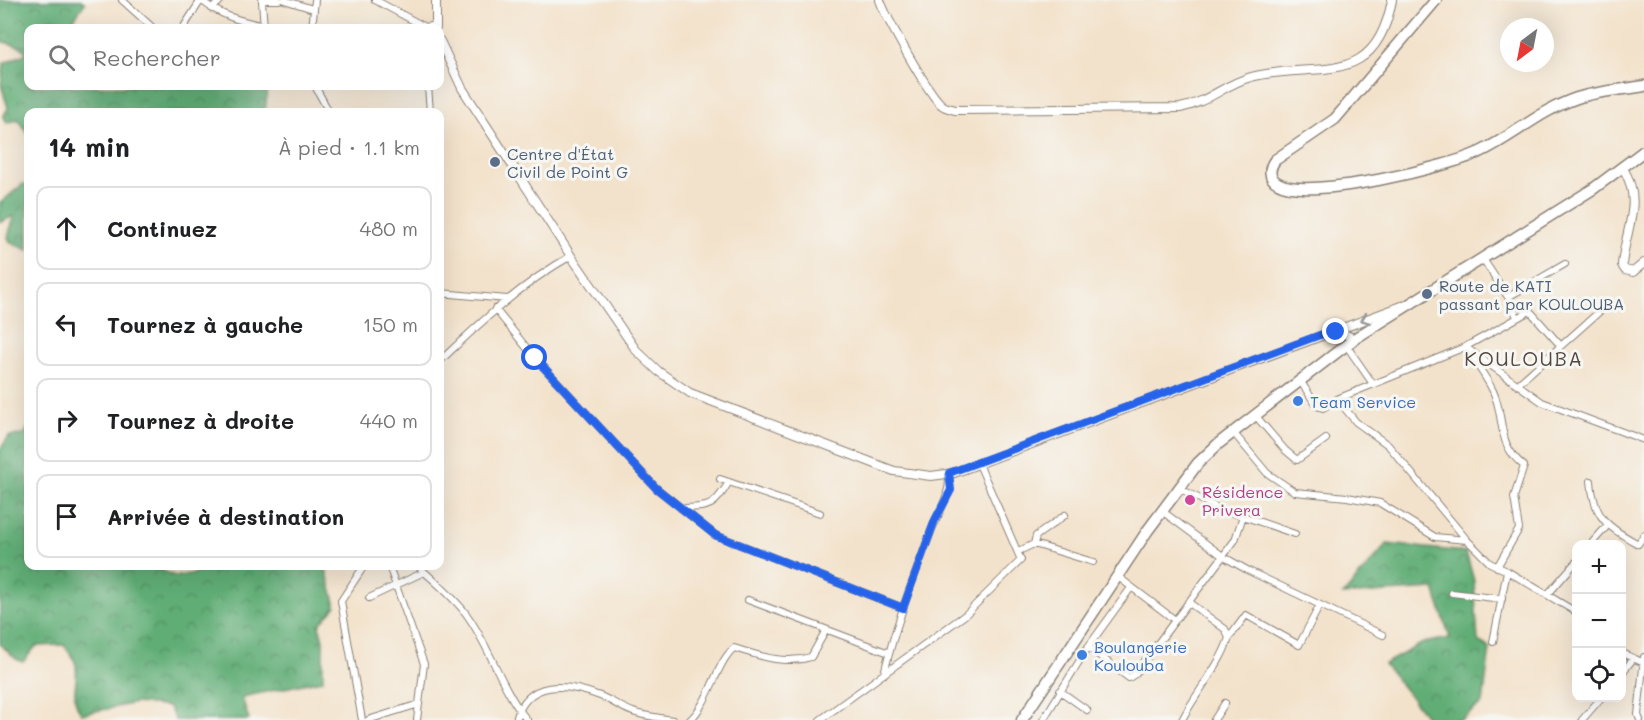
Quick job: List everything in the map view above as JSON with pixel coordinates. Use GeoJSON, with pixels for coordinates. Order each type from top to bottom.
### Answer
{"type":"FeatureCollection","features":[{"type":"Feature","properties":{"kind":"highway"},"geometry":{"type":"LineString","coordinates":[[1436,0],[1335,119],[1275,160],[1270,170],[1272,179],[1290,187],[1333,187],[1434,167],[1480,152],[1529,120],[1569,101],[1644,86]]}},
{"type":"Feature","properties":{"kind":"highway"},"geometry":{"type":"LineString","coordinates":[[1022,720],[1116,576],[1162,511],[1198,464],[1232,431],[1350,342],[1409,303],[1483,259],[1644,152]]}},
{"type":"Feature","properties":{"kind":"street"},"geometry":{"type":"LineString","coordinates":[[186,24],[201,0],[212,9],[253,24]]}},
{"type":"Feature","properties":{"kind":"street"},"geometry":{"type":"LineString","coordinates":[[212,9],[220,0]]}},
{"type":"Feature","properties":{"kind":"street"},"geometry":{"type":"LineString","coordinates":[[264,24],[262,1],[279,0]]}},
{"type":"Feature","properties":{"kind":"street"},"geometry":{"type":"LineString","coordinates":[[284,0],[313,9]]}},
{"type":"Feature","properties":{"kind":"street"},"geometry":{"type":"LineString","coordinates":[[312,24],[315,0]]}},
{"type":"Feature","properties":{"kind":"street"},"geometry":{"type":"LineString","coordinates":[[375,0],[418,24]]}},
{"type":"Feature","properties":{"kind":"street"},"geometry":{"type":"LineString","coordinates":[[436,0],[436,24]]}},
{"type":"Feature","properties":{"kind":"street"},"geometry":{"type":"LineString","coordinates":[[880,0],[900,40],[933,95],[943,106],[956,110],[1180,108],[1197,105],[1251,77],[1340,68],[1356,62],[1372,48],[1388,18],[1392,0]]}},
{"type":"Feature","properties":{"kind":"street"},"geometry":{"type":"LineString","coordinates":[[125,1],[149,24]]}},
{"type":"Feature","properties":{"kind":"street"},"geometry":{"type":"LineString","coordinates":[[444,50],[462,88],[571,256],[636,350],[665,377],[690,393],[894,471],[931,476],[979,464],[1409,303]]}},
{"type":"Feature","properties":{"kind":"street"},"geometry":{"type":"LineString","coordinates":[[317,90],[327,108]]}},
{"type":"Feature","properties":{"kind":"street"},"geometry":{"type":"LineString","coordinates":[[428,90],[430,108]]}},
{"type":"Feature","properties":{"kind":"street"},"geometry":{"type":"LineString","coordinates":[[1623,168],[1632,183],[1634,196],[1633,214],[1622,265],[1625,270],[1634,272],[1644,263]]}},
{"type":"Feature","properties":{"kind":"street"},"geometry":{"type":"LineString","coordinates":[[444,357],[495,309],[540,273],[571,256]]}},
{"type":"Feature","properties":{"kind":"street"},"geometry":{"type":"LineString","coordinates":[[1483,259],[1508,297],[1517,317]]}},
{"type":"Feature","properties":{"kind":"street"},"geometry":{"type":"LineString","coordinates":[[1508,297],[1565,264]]}},
{"type":"Feature","properties":{"kind":"street"},"geometry":{"type":"LineString","coordinates":[[444,293],[508,299]]}},
{"type":"Feature","properties":{"kind":"street"},"geometry":{"type":"LineString","coordinates":[[1518,384],[1608,304]]}},
{"type":"Feature","properties":{"kind":"street"},"geometry":{"type":"LineString","coordinates":[[495,309],[535,358],[656,488],[715,535],[903,608]]}},
{"type":"Feature","properties":{"kind":"street"},"geometry":{"type":"LineString","coordinates":[[1299,379],[1319,408],[1465,347],[1527,312],[1533,312],[1560,345]]}},
{"type":"Feature","properties":{"kind":"street"},"geometry":{"type":"LineString","coordinates":[[1320,335],[1341,332],[1350,342],[1373,384]]}},
{"type":"Feature","properties":{"kind":"street"},"geometry":{"type":"LineString","coordinates":[[1465,347],[1542,402],[1644,440]]}},
{"type":"Feature","properties":{"kind":"street"},"geometry":{"type":"LineString","coordinates":[[1465,347],[1493,391],[1499,426],[1509,453],[1524,466],[1514,497],[1519,529],[1497,567]]}},
{"type":"Feature","properties":{"kind":"street"},"geometry":{"type":"LineString","coordinates":[[1337,399],[1356,422],[1388,445],[1467,540],[1497,567],[1572,609]]}},
{"type":"Feature","properties":{"kind":"street"},"geometry":{"type":"LineString","coordinates":[[1255,415],[1285,450],[1297,460],[1326,439]]}},
{"type":"Feature","properties":{"kind":"street"},"geometry":{"type":"LineString","coordinates":[[1232,431],[1267,473],[1295,492],[1380,503],[1435,537],[1467,540]]}},
{"type":"Feature","properties":{"kind":"street"},"geometry":{"type":"LineString","coordinates":[[820,720],[965,615],[1021,560],[979,464]]}},
{"type":"Feature","properties":{"kind":"street"},"geometry":{"type":"LineString","coordinates":[[884,675],[903,608],[935,520],[951,490],[949,473]]}},
{"type":"Feature","properties":{"kind":"street"},"geometry":{"type":"LineString","coordinates":[[720,479],[819,513]]}},
{"type":"Feature","properties":{"kind":"street"},"geometry":{"type":"LineString","coordinates":[[1591,481],[1596,510],[1607,526],[1638,544],[1644,535]]}},
{"type":"Feature","properties":{"kind":"street"},"geometry":{"type":"LineString","coordinates":[[681,508],[709,507],[715,504],[729,482]]}},
{"type":"Feature","properties":{"kind":"street"},"geometry":{"type":"LineString","coordinates":[[1179,488],[1221,510],[1295,534]]}},
{"type":"Feature","properties":{"kind":"street"},"geometry":{"type":"LineString","coordinates":[[1162,511],[1224,556],[1383,635]]}},
{"type":"Feature","properties":{"kind":"street"},"geometry":{"type":"LineString","coordinates":[[1034,544],[1036,536],[1065,515]]}},
{"type":"Feature","properties":{"kind":"street"},"geometry":{"type":"LineString","coordinates":[[1088,647],[1129,678],[1135,674],[1235,540],[1243,516]]}},
{"type":"Feature","properties":{"kind":"street"},"geometry":{"type":"LineString","coordinates":[[1595,540],[1607,526]]}},
{"type":"Feature","properties":{"kind":"street"},"geometry":{"type":"LineString","coordinates":[[1019,551],[1034,544],[1093,562]]}},
{"type":"Feature","properties":{"kind":"street"},"geometry":{"type":"LineString","coordinates":[[1548,594],[1572,567]]}},
{"type":"Feature","properties":{"kind":"street"},"geometry":{"type":"LineString","coordinates":[[361,570],[341,601],[362,720]]}},
{"type":"Feature","properties":{"kind":"street"},"geometry":{"type":"LineString","coordinates":[[390,570],[424,664],[417,720]]}},
{"type":"Feature","properties":{"kind":"street"},"geometry":{"type":"LineString","coordinates":[[1493,642],[1507,571]]}},
{"type":"Feature","properties":{"kind":"street"},"geometry":{"type":"LineString","coordinates":[[369,598],[424,572],[451,595],[468,616],[519,710],[527,720]]}},
{"type":"Feature","properties":{"kind":"street"},"geometry":{"type":"LineString","coordinates":[[1116,576],[1174,620]]}},
{"type":"Feature","properties":{"kind":"street"},"geometry":{"type":"LineString","coordinates":[[1043,720],[1088,647],[1130,588]]}},
{"type":"Feature","properties":{"kind":"street"},"geometry":{"type":"LineString","coordinates":[[1452,593],[1502,599]]}},
{"type":"Feature","properties":{"kind":"street"},"geometry":{"type":"LineString","coordinates":[[748,600],[889,653]]}},
{"type":"Feature","properties":{"kind":"street"},"geometry":{"type":"LineString","coordinates":[[1188,602],[1224,629],[1229,638]]}},
{"type":"Feature","properties":{"kind":"street"},"geometry":{"type":"LineString","coordinates":[[1182,720],[1196,692],[1220,660],[1229,638],[1246,615],[1299,645],[1320,605]]}},
{"type":"Feature","properties":{"kind":"street"},"geometry":{"type":"LineString","coordinates":[[690,720],[708,697],[728,654],[734,648],[777,660],[796,662],[811,657],[826,630]]}},
{"type":"Feature","properties":{"kind":"street"},"geometry":{"type":"LineString","coordinates":[[1626,655],[1643,661],[1641,716]]}},
{"type":"Feature","properties":{"kind":"street"},"geometry":{"type":"LineString","coordinates":[[1626,668],[1633,659]]}},
{"type":"Feature","properties":{"kind":"street"},"geometry":{"type":"LineString","coordinates":[[516,720],[526,697],[538,690],[559,688],[601,696],[636,713],[673,720]]}},
{"type":"Feature","properties":{"kind":"street"},"geometry":{"type":"LineString","coordinates":[[1060,691],[1087,710]]}},
{"type":"Feature","properties":{"kind":"street"},"geometry":{"type":"LineString","coordinates":[[1215,720],[1226,702]]}},
{"type":"Feature","properties":{"kind":"street"},"geometry":{"type":"LineString","coordinates":[[1582,720],[1598,702]]}},
{"type":"Feature","properties":{"kind":"street"},"geometry":{"type":"LineString","coordinates":[[368,720],[419,704]]}},
{"type":"Feature","properties":{"kind":"green space"},"geometry":{"type":"Polygon","coordinates":[[[0,0],[81,0],[85,3],[71,24],[24,24],[24,50],[0,41],[0,0]]]}},
{"type":"Feature","properties":{"kind":"green space"},"geometry":{"type":"Polygon","coordinates":[[[24,54],[24,90],[268,90],[265,108],[24,108],[24,128],[18,119],[7,123],[3,117],[8,108],[1,85],[4,63],[24,54]]]}},
{"type":"Feature","properties":{"kind":"green space"},"geometry":{"type":"Polygon","coordinates":[[[24,184],[24,248],[10,242],[8,237],[14,216],[0,222],[0,203],[24,184]]]}},
{"type":"Feature","properties":{"kind":"green space"},"geometry":{"type":"Polygon","coordinates":[[[24,435],[24,570],[162,570],[175,576],[196,573],[198,570],[326,570],[336,606],[319,625],[323,640],[323,680],[242,697],[249,720],[175,720],[169,707],[136,703],[82,714],[75,701],[77,675],[75,662],[64,645],[36,646],[23,662],[16,659],[0,644],[0,450],[9,436],[24,435]]]}},
{"type":"Feature","properties":{"kind":"green space"},"geometry":{"type":"Polygon","coordinates":[[[1387,544],[1466,552],[1474,581],[1478,641],[1490,648],[1483,703],[1460,720],[1429,720],[1384,664],[1423,643],[1450,638],[1434,589],[1343,595],[1387,544]]]}},
{"type":"Feature","properties":{"kind":"place","name":"Centre d'État Civil de Point G"},"geometry":{"type":"Point","coordinates":[495,162]}},
{"type":"Feature","properties":{"kind":"place","name":"Route de KATI passant par KOULOUBA"},"geometry":{"type":"Point","coordinates":[1427,294]}},
{"type":"Feature","properties":{"kind":"place","name":"Team Service"},"geometry":{"type":"Point","coordinates":[1298,401]}},
{"type":"Feature","properties":{"kind":"place","name":"Résidence Privera"},"geometry":{"type":"Point","coordinates":[1190,500]}},
{"type":"Feature","properties":{"kind":"place","name":"Boulangerie Koulouba"},"geometry":{"type":"Point","coordinates":[1082,655]}},
{"type":"Feature","properties":{"kind":"district","name":"KOULOUBA"},"geometry":{"type":"Point","coordinates":[1524,358]}},
{"type":"Feature","properties":{"kind":"route"},"geometry":{"type":"LineString","coordinates":[[535,358],[656,488],[715,535],[903,608],[935,520],[951,490],[949,473],[979,464],[1320,335],[1336,332]]}}]}
